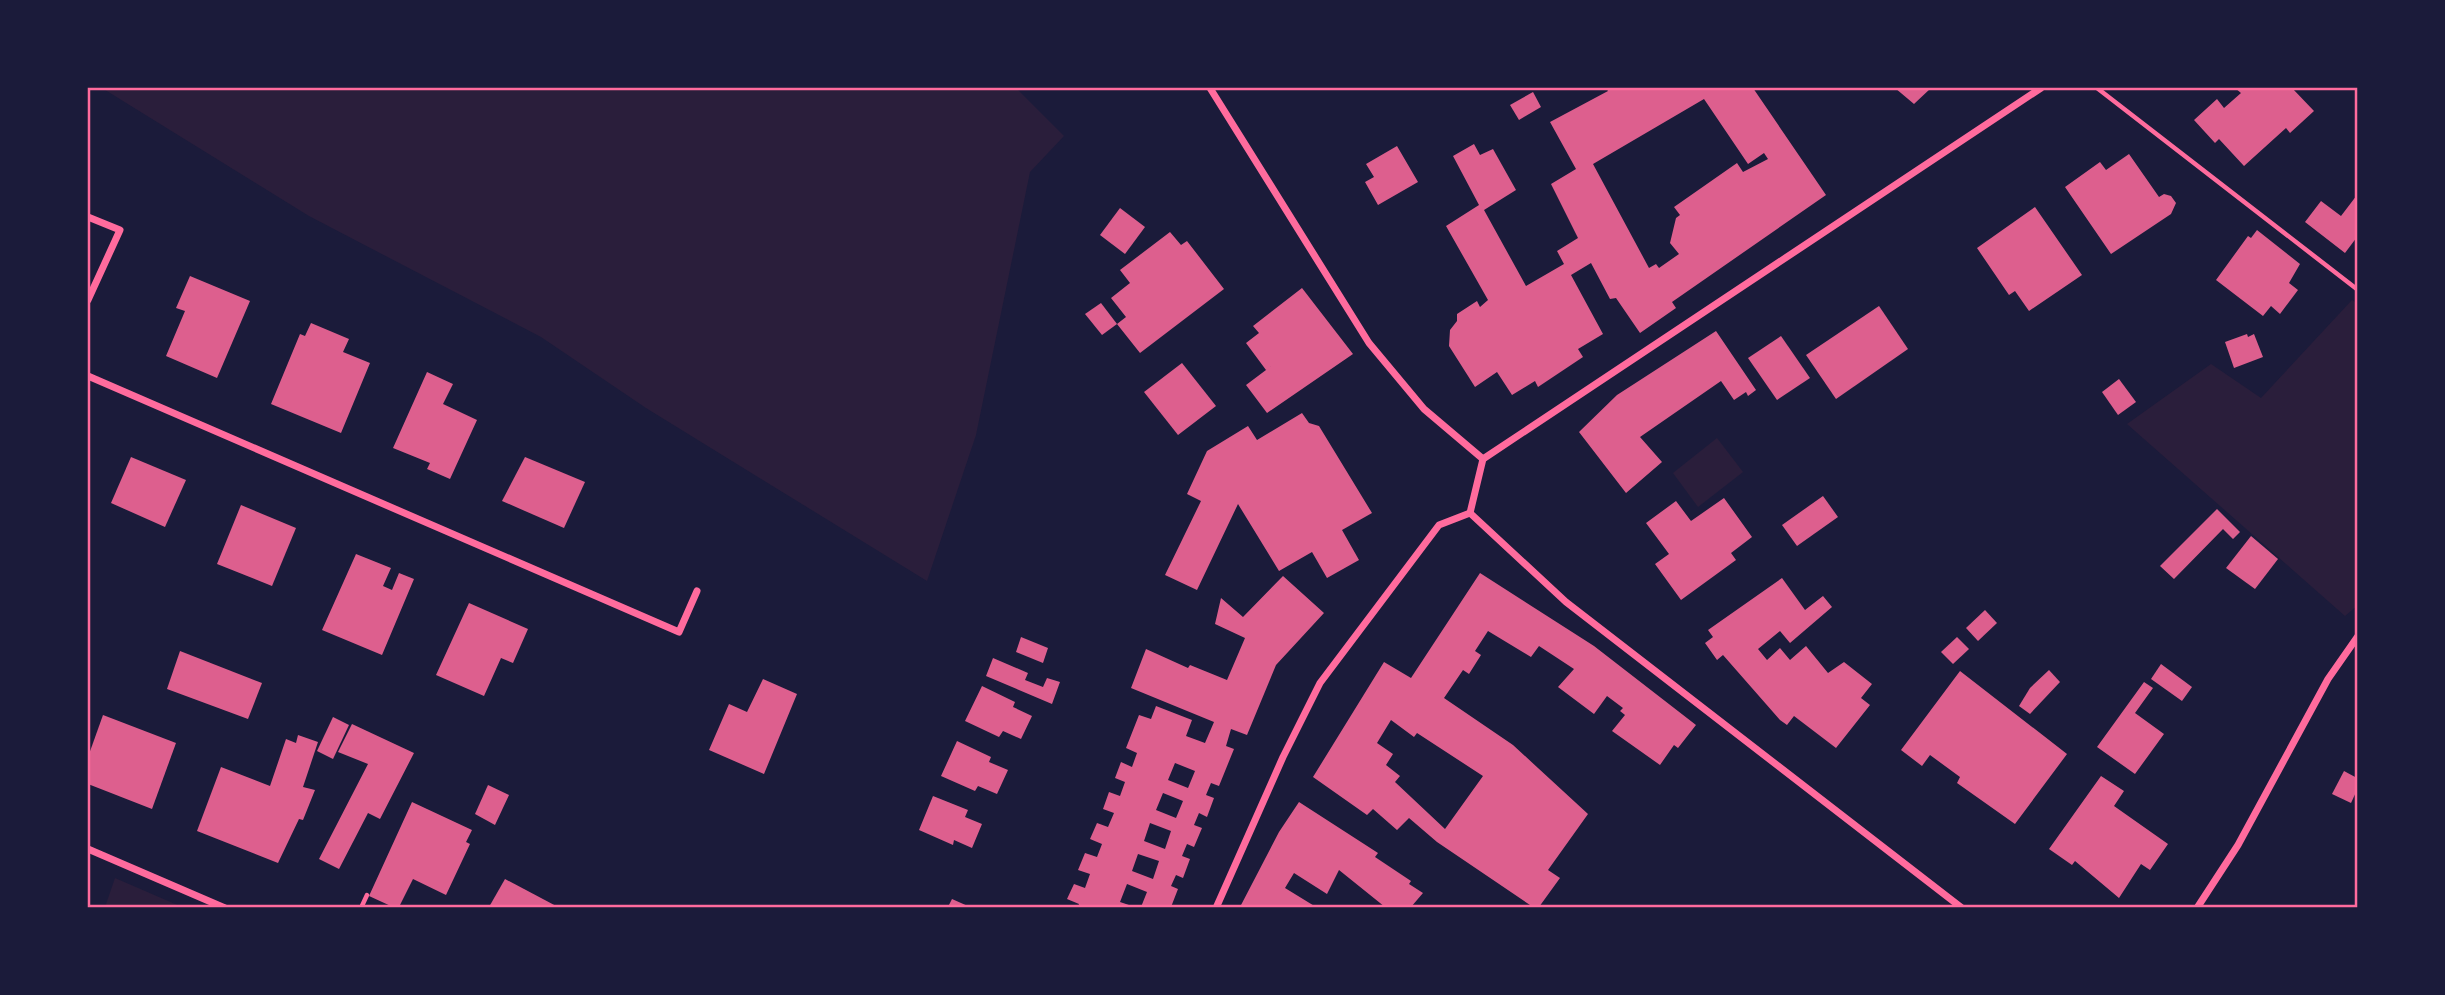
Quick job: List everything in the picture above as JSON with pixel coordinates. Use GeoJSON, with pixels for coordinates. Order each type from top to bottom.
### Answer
{"type":"FeatureCollection","features":[{"type":"Feature","properties":{"kind":"street"},"geometry":{"type":"LineString","coordinates":[[1210,88],[1369,342],[1424,408],[1483,459]]}},
{"type":"Feature","properties":{"kind":"street"},"geometry":{"type":"LineString","coordinates":[[1470,513],[1483,459],[2041,88]]}},
{"type":"Feature","properties":{"kind":"street"},"geometry":{"type":"LineString","coordinates":[[88,217],[120,230],[88,300]]}},
{"type":"Feature","properties":{"kind":"street"},"geometry":{"type":"LineString","coordinates":[[88,376],[679,632],[698,591]]}},
{"type":"Feature","properties":{"kind":"street"},"geometry":{"type":"LineString","coordinates":[[1216,908],[1283,757],[1320,683],[1439,525],[1470,513]]}},
{"type":"Feature","properties":{"kind":"street"},"geometry":{"type":"LineString","coordinates":[[1470,513],[1566,603],[1962,908]]}},
{"type":"Feature","properties":{"kind":"street"},"geometry":{"type":"LineString","coordinates":[[2197,908],[2238,845],[2328,679],[2357,636]]}},
{"type":"Feature","properties":{"kind":"street"},"geometry":{"type":"LineString","coordinates":[[88,849],[225,908]]}},
{"type":"Feature","properties":{"kind":"path"},"geometry":{"type":"LineString","coordinates":[[2096,88],[2357,290]]}},
{"type":"Feature","properties":{"kind":"path"},"geometry":{"type":"LineString","coordinates":[[361,908],[367,895]]}},
{"type":"Feature","properties":{"kind":"shaded area"},"geometry":{"type":"Polygon","coordinates":[[[102,88],[1016,88],[1064,136],[1030,172],[976,435],[927,581],[646,408],[541,337],[309,216],[102,88]]]}},
{"type":"Feature","properties":{"kind":"shaded area"},"geometry":{"type":"Polygon","coordinates":[[[2352,300],[2358,304],[2358,605],[2345,616],[2127,424],[2211,364],[2261,398],[2352,300]]]}},
{"type":"Feature","properties":{"kind":"shaded area"},"geometry":{"type":"Polygon","coordinates":[[[1717,438],[1743,472],[1698,507],[1673,473],[1717,438]]]}},
{"type":"Feature","properties":{"kind":"shaded area"},"geometry":{"type":"Polygon","coordinates":[[[115,878],[182,907],[105,907],[115,878]]]}},
{"type":"Feature","properties":{"kind":"building"},"geometry":{"type":"Polygon","coordinates":[[[1606,88],[1753,88],[1826,195],[1672,302],[1676,308],[1640,333],[1616,298],[1610,299],[1591,263],[1571,275],[1603,334],[1578,349],[1583,357],[1538,387],[1535,381],[1512,395],[1497,372],[1475,387],[1449,346],[1450,330],[1457,321],[1457,314],[1477,301],[1480,307],[1488,300],[1446,226],[1479,205],[1453,156],[1474,144],[1480,155],[1493,149],[1516,190],[1484,210],[1526,286],[1564,264],[1557,251],[1578,238],[1551,184],[1576,169],[1550,122],[1608,91],[1606,88]],[[1704,99],[1593,164],[1649,268],[1656,264],[1659,268],[1679,254],[1670,243],[1676,218],[1680,215],[1674,207],[1737,163],[1743,172],[1768,159],[1764,153],[1748,164],[1704,99]]]}},
{"type":"Feature","properties":{"kind":"building"},"geometry":{"type":"Polygon","coordinates":[[[1895,88],[1931,88],[1914,104],[1895,88]]]}},
{"type":"Feature","properties":{"kind":"building"},"geometry":{"type":"Polygon","coordinates":[[[2235,88],[2292,88],[2314,111],[2290,133],[2286,128],[2244,166],[2219,139],[2215,143],[2194,120],[2217,99],[2224,108],[2241,93],[2235,88]]]}},
{"type":"Feature","properties":{"kind":"building"},"geometry":{"type":"Polygon","coordinates":[[[1533,92],[1541,107],[1519,120],[1510,105],[1533,92]]]}},
{"type":"Feature","properties":{"kind":"building"},"geometry":{"type":"Polygon","coordinates":[[[1397,146],[1418,182],[1378,205],[1365,182],[1374,177],[1366,164],[1397,146]]]}},
{"type":"Feature","properties":{"kind":"building"},"geometry":{"type":"Polygon","coordinates":[[[2129,154],[2159,197],[2164,194],[2171,196],[2176,203],[2171,214],[2111,254],[2065,187],[2100,162],[2106,170],[2129,154]]]}},
{"type":"Feature","properties":{"kind":"building"},"geometry":{"type":"Polygon","coordinates":[[[2357,195],[2357,237],[2345,253],[2305,222],[2321,201],[2341,216],[2357,195]]]}},
{"type":"Feature","properties":{"kind":"building"},"geometry":{"type":"Polygon","coordinates":[[[2035,207],[2082,275],[2029,311],[2015,291],[2009,295],[1977,248],[2035,207]]]}},
{"type":"Feature","properties":{"kind":"building"},"geometry":{"type":"Polygon","coordinates":[[[1120,208],[1145,227],[1125,254],[1100,235],[1120,208]]]}},
{"type":"Feature","properties":{"kind":"building"},"geometry":{"type":"Polygon","coordinates":[[[2257,230],[2300,264],[2289,283],[2298,290],[2280,314],[2271,306],[2263,316],[2216,280],[2248,236],[2251,238],[2257,230]]]}},
{"type":"Feature","properties":{"kind":"building"},"geometry":{"type":"Polygon","coordinates":[[[1170,232],[1181,245],[1187,241],[1224,289],[1140,353],[1117,324],[1126,317],[1111,298],[1130,283],[1120,270],[1170,232]]]}},
{"type":"Feature","properties":{"kind":"building"},"geometry":{"type":"Polygon","coordinates":[[[190,276],[250,301],[217,378],[166,356],[185,311],[176,308],[190,276]]]}},
{"type":"Feature","properties":{"kind":"building"},"geometry":{"type":"Polygon","coordinates":[[[1302,288],[1353,354],[1267,413],[1246,385],[1266,370],[1246,343],[1259,333],[1253,326],[1302,288]]]}},
{"type":"Feature","properties":{"kind":"building"},"geometry":{"type":"Polygon","coordinates":[[[1101,303],[1117,324],[1102,335],[1085,314],[1101,303]]]}},
{"type":"Feature","properties":{"kind":"building"},"geometry":{"type":"Polygon","coordinates":[[[1879,306],[1908,349],[1836,399],[1806,355],[1879,306]]]}},
{"type":"Feature","properties":{"kind":"building"},"geometry":{"type":"Polygon","coordinates":[[[311,323],[349,339],[343,352],[370,363],[341,433],[271,404],[300,334],[305,336],[311,323]]]}},
{"type":"Feature","properties":{"kind":"building"},"geometry":{"type":"Polygon","coordinates":[[[1716,331],[1756,390],[1748,396],[1746,392],[1734,400],[1721,381],[1640,437],[1662,462],[1626,493],[1579,432],[1617,395],[1716,331]]]}},
{"type":"Feature","properties":{"kind":"building"},"geometry":{"type":"Polygon","coordinates":[[[2247,334],[2248,337],[2254,334],[2263,357],[2234,368],[2225,342],[2247,334]]]}},
{"type":"Feature","properties":{"kind":"building"},"geometry":{"type":"Polygon","coordinates":[[[1781,336],[1810,378],[1777,400],[1748,358],[1781,336]]]}},
{"type":"Feature","properties":{"kind":"building"},"geometry":{"type":"Polygon","coordinates":[[[1182,363],[1216,406],[1178,435],[1144,392],[1182,363]]]}},
{"type":"Feature","properties":{"kind":"building"},"geometry":{"type":"Polygon","coordinates":[[[427,372],[453,384],[443,404],[477,420],[450,479],[427,469],[430,463],[393,448],[427,372]]]}},
{"type":"Feature","properties":{"kind":"building"},"geometry":{"type":"Polygon","coordinates":[[[2119,379],[2136,402],[2118,415],[2102,392],[2119,379]]]}},
{"type":"Feature","properties":{"kind":"building"},"geometry":{"type":"Polygon","coordinates":[[[1302,413],[1309,423],[1319,426],[1372,513],[1342,530],[1359,560],[1327,578],[1312,552],[1279,571],[1238,504],[1197,590],[1165,575],[1201,501],[1187,494],[1207,451],[1248,426],[1257,440],[1302,413]]]}},
{"type":"Feature","properties":{"kind":"building"},"geometry":{"type":"Polygon","coordinates":[[[131,457],[186,480],[165,527],[111,503],[131,457]]]}},
{"type":"Feature","properties":{"kind":"building"},"geometry":{"type":"Polygon","coordinates":[[[525,457],[585,482],[564,528],[502,501],[525,457]]]}},
{"type":"Feature","properties":{"kind":"building"},"geometry":{"type":"Polygon","coordinates":[[[1823,496],[1838,517],[1797,546],[1782,525],[1823,496]]]}},
{"type":"Feature","properties":{"kind":"building"},"geometry":{"type":"Polygon","coordinates":[[[1724,498],[1752,537],[1731,553],[1736,560],[1681,600],[1655,564],[1669,554],[1646,523],[1676,501],[1691,521],[1724,498]]]}},
{"type":"Feature","properties":{"kind":"building"},"geometry":{"type":"Polygon","coordinates":[[[241,505],[296,528],[272,586],[217,564],[241,505]]]}},
{"type":"Feature","properties":{"kind":"building"},"geometry":{"type":"Polygon","coordinates":[[[2217,509],[2240,532],[2233,539],[2223,529],[2174,579],[2160,566],[2217,509]]]}},
{"type":"Feature","properties":{"kind":"building"},"geometry":{"type":"Polygon","coordinates":[[[2251,536],[2278,559],[2255,589],[2226,568],[2251,536]]]}},
{"type":"Feature","properties":{"kind":"building"},"geometry":{"type":"Polygon","coordinates":[[[356,554],[391,568],[383,586],[392,590],[399,573],[414,579],[382,655],[322,630],[356,554]]]}},
{"type":"Feature","properties":{"kind":"building"},"geometry":{"type":"Polygon","coordinates":[[[1480,573],[1594,646],[1696,725],[1678,748],[1674,745],[1660,765],[1612,731],[1625,715],[1620,711],[1623,708],[1607,696],[1594,714],[1558,687],[1574,669],[1539,646],[1531,657],[1488,631],[1475,651],[1481,655],[1469,674],[1463,670],[1444,698],[1513,745],[1588,814],[1548,870],[1560,878],[1539,907],[1533,907],[1437,842],[1409,818],[1397,830],[1373,809],[1367,815],[1313,777],[1384,662],[1411,678],[1480,573]],[[1391,720],[1377,743],[1393,754],[1386,765],[1400,776],[1395,782],[1445,829],[1483,776],[1417,733],[1414,737],[1391,720]]]}},
{"type":"Feature","properties":{"kind":"building"},"geometry":{"type":"Polygon","coordinates":[[[1283,576],[1324,613],[1276,665],[1247,735],[1231,729],[1226,746],[1234,749],[1219,786],[1211,783],[1206,795],[1214,798],[1207,817],[1199,813],[1194,825],[1202,828],[1194,847],[1187,844],[1182,856],[1190,859],[1183,878],[1176,875],[1171,886],[1178,889],[1171,907],[1141,907],[1147,892],[1127,884],[1120,902],[1135,907],[1078,907],[1079,904],[1067,899],[1074,884],[1085,888],[1090,874],[1078,870],[1085,853],[1097,857],[1102,844],[1090,839],[1097,823],[1108,827],[1114,813],[1103,809],[1109,792],[1120,796],[1125,782],[1115,778],[1121,762],[1132,767],[1137,753],[1126,748],[1139,715],[1151,719],[1156,706],[1192,720],[1186,736],[1205,743],[1214,722],[1131,688],[1146,649],[1188,668],[1190,665],[1227,680],[1245,638],[1215,624],[1221,598],[1243,617],[1283,576]],[[1175,763],[1168,780],[1188,788],[1195,771],[1175,763]],[[1163,793],[1156,810],[1176,818],[1183,801],[1163,793]],[[1150,823],[1144,841],[1165,849],[1171,831],[1150,823]],[[1138,854],[1132,871],[1153,879],[1159,861],[1138,854]]]}},
{"type":"Feature","properties":{"kind":"building"},"geometry":{"type":"Polygon","coordinates":[[[1782,578],[1805,610],[1823,596],[1832,607],[1790,643],[1780,631],[1758,649],[1767,660],[1780,648],[1790,660],[1806,646],[1828,673],[1844,662],[1872,684],[1861,698],[1870,705],[1836,748],[1794,716],[1787,725],[1780,720],[1723,655],[1717,660],[1705,643],[1713,637],[1708,630],[1782,578]]]}},
{"type":"Feature","properties":{"kind":"building"},"geometry":{"type":"Polygon","coordinates":[[[469,603],[528,629],[513,663],[501,658],[484,696],[436,675],[469,603]]]}},
{"type":"Feature","properties":{"kind":"building"},"geometry":{"type":"Polygon","coordinates":[[[1985,610],[1997,623],[1978,641],[1966,628],[1985,610]]]}},
{"type":"Feature","properties":{"kind":"building"},"geometry":{"type":"Polygon","coordinates":[[[1021,637],[1048,648],[1043,663],[1016,652],[1021,637]]]}},
{"type":"Feature","properties":{"kind":"building"},"geometry":{"type":"Polygon","coordinates":[[[1957,637],[1969,649],[1953,664],[1941,652],[1957,637]]]}},
{"type":"Feature","properties":{"kind":"building"},"geometry":{"type":"Polygon","coordinates":[[[180,651],[262,683],[248,719],[167,689],[180,651]]]}},
{"type":"Feature","properties":{"kind":"building"},"geometry":{"type":"Polygon","coordinates":[[[993,658],[1028,673],[1025,680],[1043,687],[1047,678],[1060,682],[1052,704],[986,676],[993,658]]]}},
{"type":"Feature","properties":{"kind":"building"},"geometry":{"type":"Polygon","coordinates":[[[2161,664],[2192,687],[2182,701],[2151,679],[2161,664]]]}},
{"type":"Feature","properties":{"kind":"building"},"geometry":{"type":"Polygon","coordinates":[[[2049,670],[2060,682],[2030,714],[2019,706],[2030,688],[2049,670]]]}},
{"type":"Feature","properties":{"kind":"building"},"geometry":{"type":"Polygon","coordinates":[[[1960,671],[2067,754],[2015,824],[1957,783],[1960,777],[1930,755],[1922,766],[1901,750],[1960,671]]]}},
{"type":"Feature","properties":{"kind":"building"},"geometry":{"type":"Polygon","coordinates":[[[763,679],[797,694],[764,774],[709,750],[729,704],[747,712],[763,679]]]}},
{"type":"Feature","properties":{"kind":"building"},"geometry":{"type":"Polygon","coordinates":[[[2144,682],[2153,688],[2135,713],[2164,734],[2135,774],[2097,747],[2144,682]]]}},
{"type":"Feature","properties":{"kind":"building"},"geometry":{"type":"Polygon","coordinates":[[[982,686],[1015,702],[1013,707],[1032,716],[1021,739],[1003,731],[999,737],[965,721],[982,686]]]}},
{"type":"Feature","properties":{"kind":"building"},"geometry":{"type":"Polygon","coordinates":[[[103,715],[176,743],[152,809],[88,784],[88,757],[103,715]]]}},
{"type":"Feature","properties":{"kind":"building"},"geometry":{"type":"Polygon","coordinates":[[[333,717],[349,725],[333,759],[317,751],[333,717]]]}},
{"type":"Feature","properties":{"kind":"building"},"geometry":{"type":"Polygon","coordinates":[[[352,724],[414,753],[380,819],[368,813],[339,869],[319,859],[368,764],[338,752],[352,724]]]}},
{"type":"Feature","properties":{"kind":"building"},"geometry":{"type":"Polygon","coordinates":[[[298,735],[318,742],[303,787],[315,790],[303,820],[299,819],[278,863],[197,831],[221,767],[270,786],[286,739],[296,743],[298,735]]]}},
{"type":"Feature","properties":{"kind":"building"},"geometry":{"type":"Polygon","coordinates":[[[957,741],[991,757],[989,762],[1008,770],[997,794],[978,786],[975,791],[941,776],[957,741]]]}},
{"type":"Feature","properties":{"kind":"building"},"geometry":{"type":"Polygon","coordinates":[[[2344,771],[2357,778],[2357,790],[2351,803],[2332,794],[2344,771]]]}},
{"type":"Feature","properties":{"kind":"building"},"geometry":{"type":"Polygon","coordinates":[[[2101,776],[2124,791],[2114,806],[2168,844],[2150,870],[2141,864],[2119,898],[2075,861],[2072,865],[2049,849],[2101,776]]]}},
{"type":"Feature","properties":{"kind":"building"},"geometry":{"type":"Polygon","coordinates":[[[488,785],[509,795],[495,825],[475,814],[488,785]]]}},
{"type":"Feature","properties":{"kind":"building"},"geometry":{"type":"Polygon","coordinates":[[[933,796],[968,810],[965,817],[982,824],[972,848],[954,840],[953,845],[919,830],[933,796]]]}},
{"type":"Feature","properties":{"kind":"building"},"geometry":{"type":"Polygon","coordinates":[[[412,802],[472,830],[466,842],[470,844],[446,895],[413,879],[399,907],[393,907],[369,896],[412,802]]]}},
{"type":"Feature","properties":{"kind":"building"},"geometry":{"type":"Polygon","coordinates":[[[1299,802],[1378,853],[1375,857],[1411,881],[1409,884],[1423,893],[1411,907],[1385,907],[1339,870],[1327,894],[1294,873],[1285,888],[1316,907],[1240,907],[1279,832],[1299,802]]]}},
{"type":"Feature","properties":{"kind":"building"},"geometry":{"type":"Polygon","coordinates":[[[505,879],[558,907],[489,907],[505,879]]]}},
{"type":"Feature","properties":{"kind":"building"},"geometry":{"type":"Polygon","coordinates":[[[952,899],[970,907],[948,907],[952,899]]]}}]}
